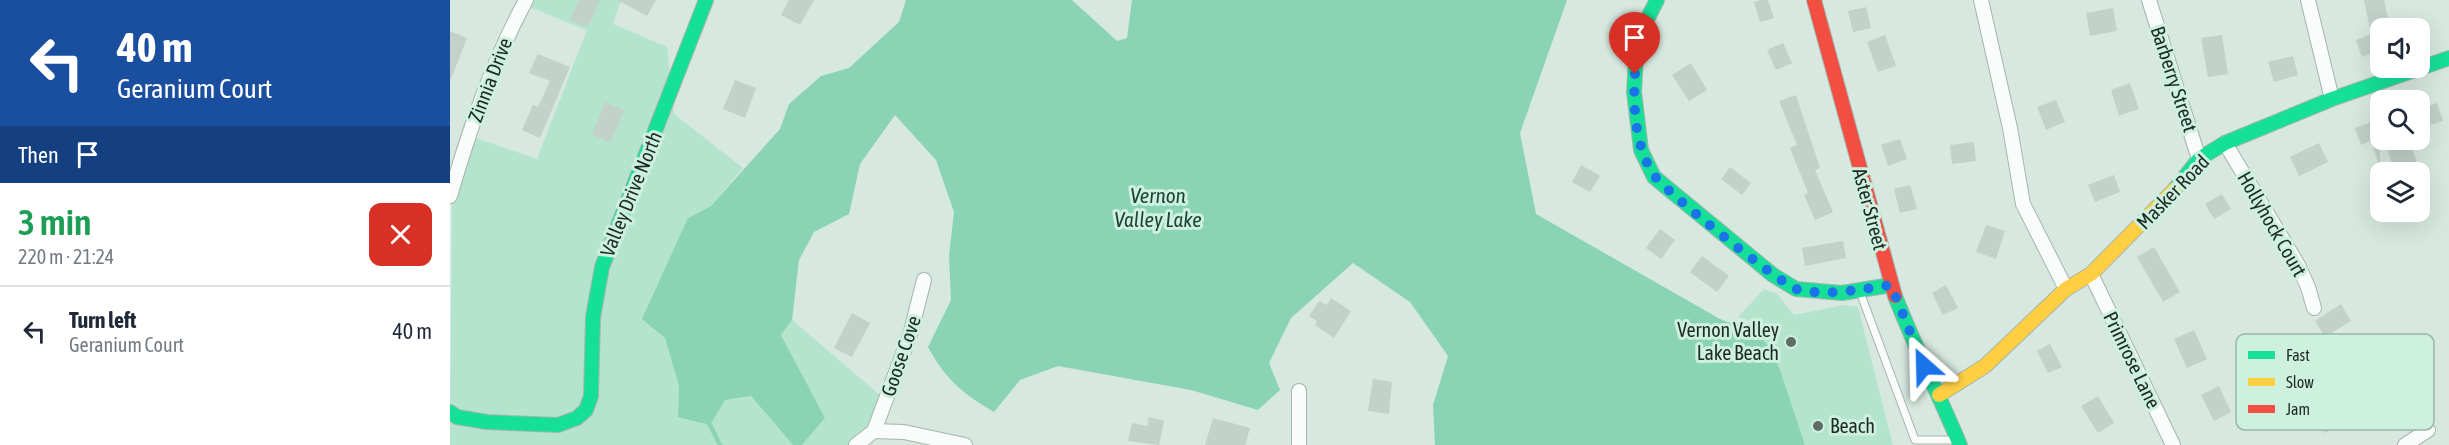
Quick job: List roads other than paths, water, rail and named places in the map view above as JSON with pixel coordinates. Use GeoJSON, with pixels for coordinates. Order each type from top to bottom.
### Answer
{"type":"FeatureCollection","features":[{"type":"Feature","properties":{"kind":"street","name":"Zinnia Drive"},"geometry":{"type":"LineString","coordinates":[[450,196],[486,82],[503,42],[526,0]]}},
{"type":"Feature","properties":{"kind":"street","name":"Valley Drive North"},"geometry":{"type":"LineString","coordinates":[[450,412],[457,417],[487,422],[558,425],[577,418],[586,410],[591,396],[593,317],[602,267],[706,0]]}},
{"type":"Feature","properties":{"kind":"street"},"geometry":{"type":"LineString","coordinates":[[1657,0],[1636,39],[1634,92],[1641,150],[1654,177],[1773,274],[1796,289],[1842,293],[1891,285]]}},
{"type":"Feature","properties":{"kind":"street","name":"Aster Street"},"geometry":{"type":"LineString","coordinates":[[1814,0],[1891,285],[1916,351],[1939,394],[1957,443]]}},
{"type":"Feature","properties":{"kind":"street"},"geometry":{"type":"LineString","coordinates":[[1981,0],[2010,128],[2023,204],[2066,289]]}},
{"type":"Feature","properties":{"kind":"street","name":"Barberry Street"},"geometry":{"type":"LineString","coordinates":[[2149,0],[2199,159]]}},
{"type":"Feature","properties":{"kind":"street"},"geometry":{"type":"LineString","coordinates":[[2308,0],[2332,99]]}},
{"type":"Feature","properties":{"kind":"street","name":"Masker Road"},"geometry":{"type":"LineString","coordinates":[[1939,394],[1985,366],[2066,289],[2091,274],[2163,203],[2199,159],[2225,143],[2332,99],[2449,58]]}},
{"type":"Feature","properties":{"kind":"street","name":"Hollyhock Court"},"geometry":{"type":"LineString","coordinates":[[2225,143],[2298,265],[2314,308]]}},
{"type":"Feature","properties":{"kind":"street","name":"Primrose Lane"},"geometry":{"type":"LineString","coordinates":[[2091,274],[2173,445]]}},
{"type":"Feature","properties":{"kind":"street","name":"Goose Cove"},"geometry":{"type":"LineString","coordinates":[[874,431],[906,344],[924,280]]}},
{"type":"Feature","properties":{"kind":"street"},"geometry":{"type":"LineString","coordinates":[[1299,391],[1299,445]]}},
{"type":"Feature","properties":{"kind":"street"},"geometry":{"type":"LineString","coordinates":[[2405,445],[2428,430]]}},
{"type":"Feature","properties":{"kind":"street"},"geometry":{"type":"LineString","coordinates":[[856,445],[874,431],[904,432],[965,445]]}},
{"type":"Feature","properties":{"kind":"lane"},"geometry":{"type":"LineString","coordinates":[[1859,290],[1914,440],[1957,443]]}},
{"type":"Feature","properties":{"kind":"water","name":"Vernon Valley Lake"},"geometry":{"type":"Polygon","coordinates":[[[906,0],[1072,0],[1117,41],[1127,38],[1132,0],[1567,0],[1520,133],[1536,214],[1720,319],[1759,334],[1772,351],[1805,445],[1435,445],[1433,405],[1448,356],[1410,302],[1353,263],[1291,318],[1269,363],[1280,390],[1258,410],[1191,390],[1058,366],[1020,380],[994,412],[956,385],[941,368],[928,347],[951,300],[949,256],[954,212],[936,160],[895,115],[860,164],[849,214],[814,232],[799,260],[792,320],[781,335],[825,418],[802,445],[793,445],[751,396],[725,400],[710,425],[678,417],[679,386],[665,338],[642,319],[688,218],[711,206],[780,129],[789,104],[821,76],[849,68],[899,22],[906,0]]]}},
{"type":"Feature","properties":{"kind":"waterway"},"geometry":{"type":"LineString","coordinates":[[710,425],[720,445]]}},
{"type":"Feature","properties":{"kind":"place","name":"Vernon Valley Lake Beach"},"geometry":{"type":"Point","coordinates":[1791,342]}},
{"type":"Feature","properties":{"kind":"place","name":"Beach"},"geometry":{"type":"Point","coordinates":[1818,426]}}]}
